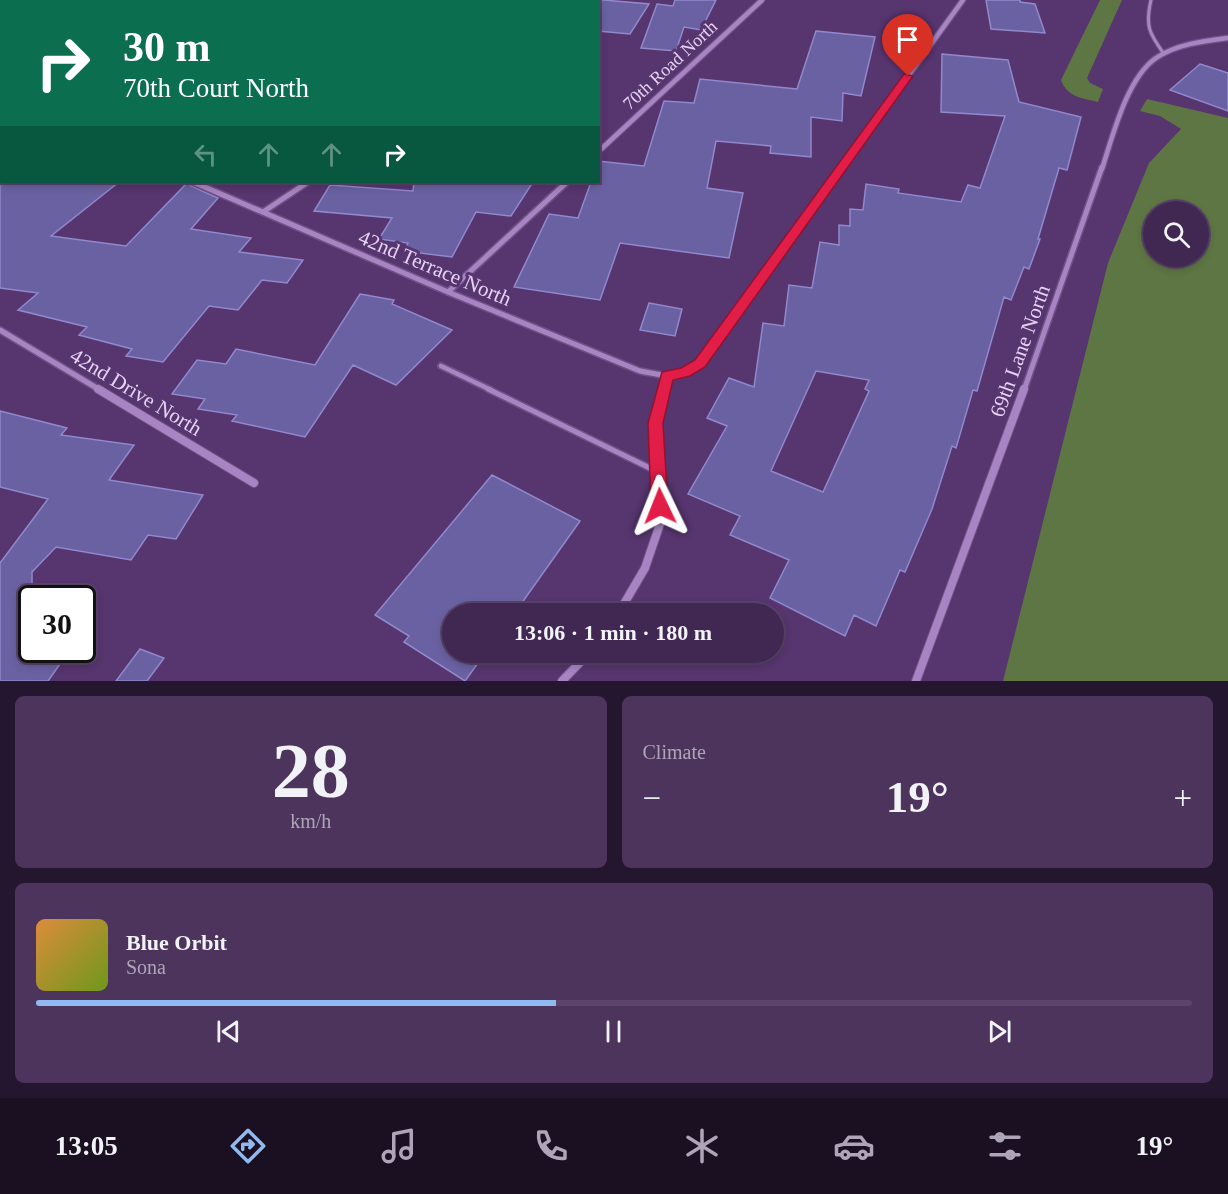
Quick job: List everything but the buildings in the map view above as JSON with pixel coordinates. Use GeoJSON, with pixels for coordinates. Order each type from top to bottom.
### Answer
{"type":"FeatureCollection","features":[{"type":"Feature","properties":{"kind":"street","name":"70th Road North"},"geometry":{"type":"LineString","coordinates":[[600,150],[762,0]]}},
{"type":"Feature","properties":{"kind":"street"},"geometry":{"type":"LineString","coordinates":[[624,603],[645,568],[660,524],[656,423],[667,376],[685,372],[700,363],[963,0]]}},
{"type":"Feature","properties":{"kind":"street","name":"69th Lane North"},"geometry":{"type":"LineString","coordinates":[[916,681],[1040,346],[1114,131],[1138,74],[1157,57],[1175,49],[1194,43],[1228,38]]}},
{"type":"Feature","properties":{"kind":"street","name":"42nd Terrace North"},"geometry":{"type":"LineString","coordinates":[[195,183],[448,292],[640,371],[667,376]]}},
{"type":"Feature","properties":{"kind":"street"},"geometry":{"type":"LineString","coordinates":[[263,212],[306,183]]}},
{"type":"Feature","properties":{"kind":"street"},"geometry":{"type":"LineString","coordinates":[[448,292],[566,183]]}},
{"type":"Feature","properties":{"kind":"street","name":"42nd Drive North"},"geometry":{"type":"LineString","coordinates":[[0,330],[254,483]]}},
{"type":"Feature","properties":{"kind":"street"},"geometry":{"type":"LineString","coordinates":[[562,681],[579,663]]}},
{"type":"Feature","properties":{"kind":"lane"},"geometry":{"type":"LineString","coordinates":[[1150,0],[1145,22],[1150,34],[1164,54]]}},
{"type":"Feature","properties":{"kind":"lane"},"geometry":{"type":"LineString","coordinates":[[441,366],[658,472]]}},
{"type":"Feature","properties":{"kind":"shaded area"},"geometry":{"type":"Polygon","coordinates":[[[1100,0],[1122,0],[1087,78],[1090,83],[1103,89],[1098,102],[1071,93],[1061,80],[1100,0]]]}},
{"type":"Feature","properties":{"kind":"shaded area"},"geometry":{"type":"Polygon","coordinates":[[[1147,99],[1228,118],[1228,681],[1003,681],[1108,263],[1149,163],[1181,129],[1160,116],[1140,111],[1147,99]]]}},
{"type":"Feature","properties":{"kind":"route"},"geometry":{"type":"LineString","coordinates":[[660,506],[656,423],[667,376],[685,372],[700,363],[908,76]]}}]}
